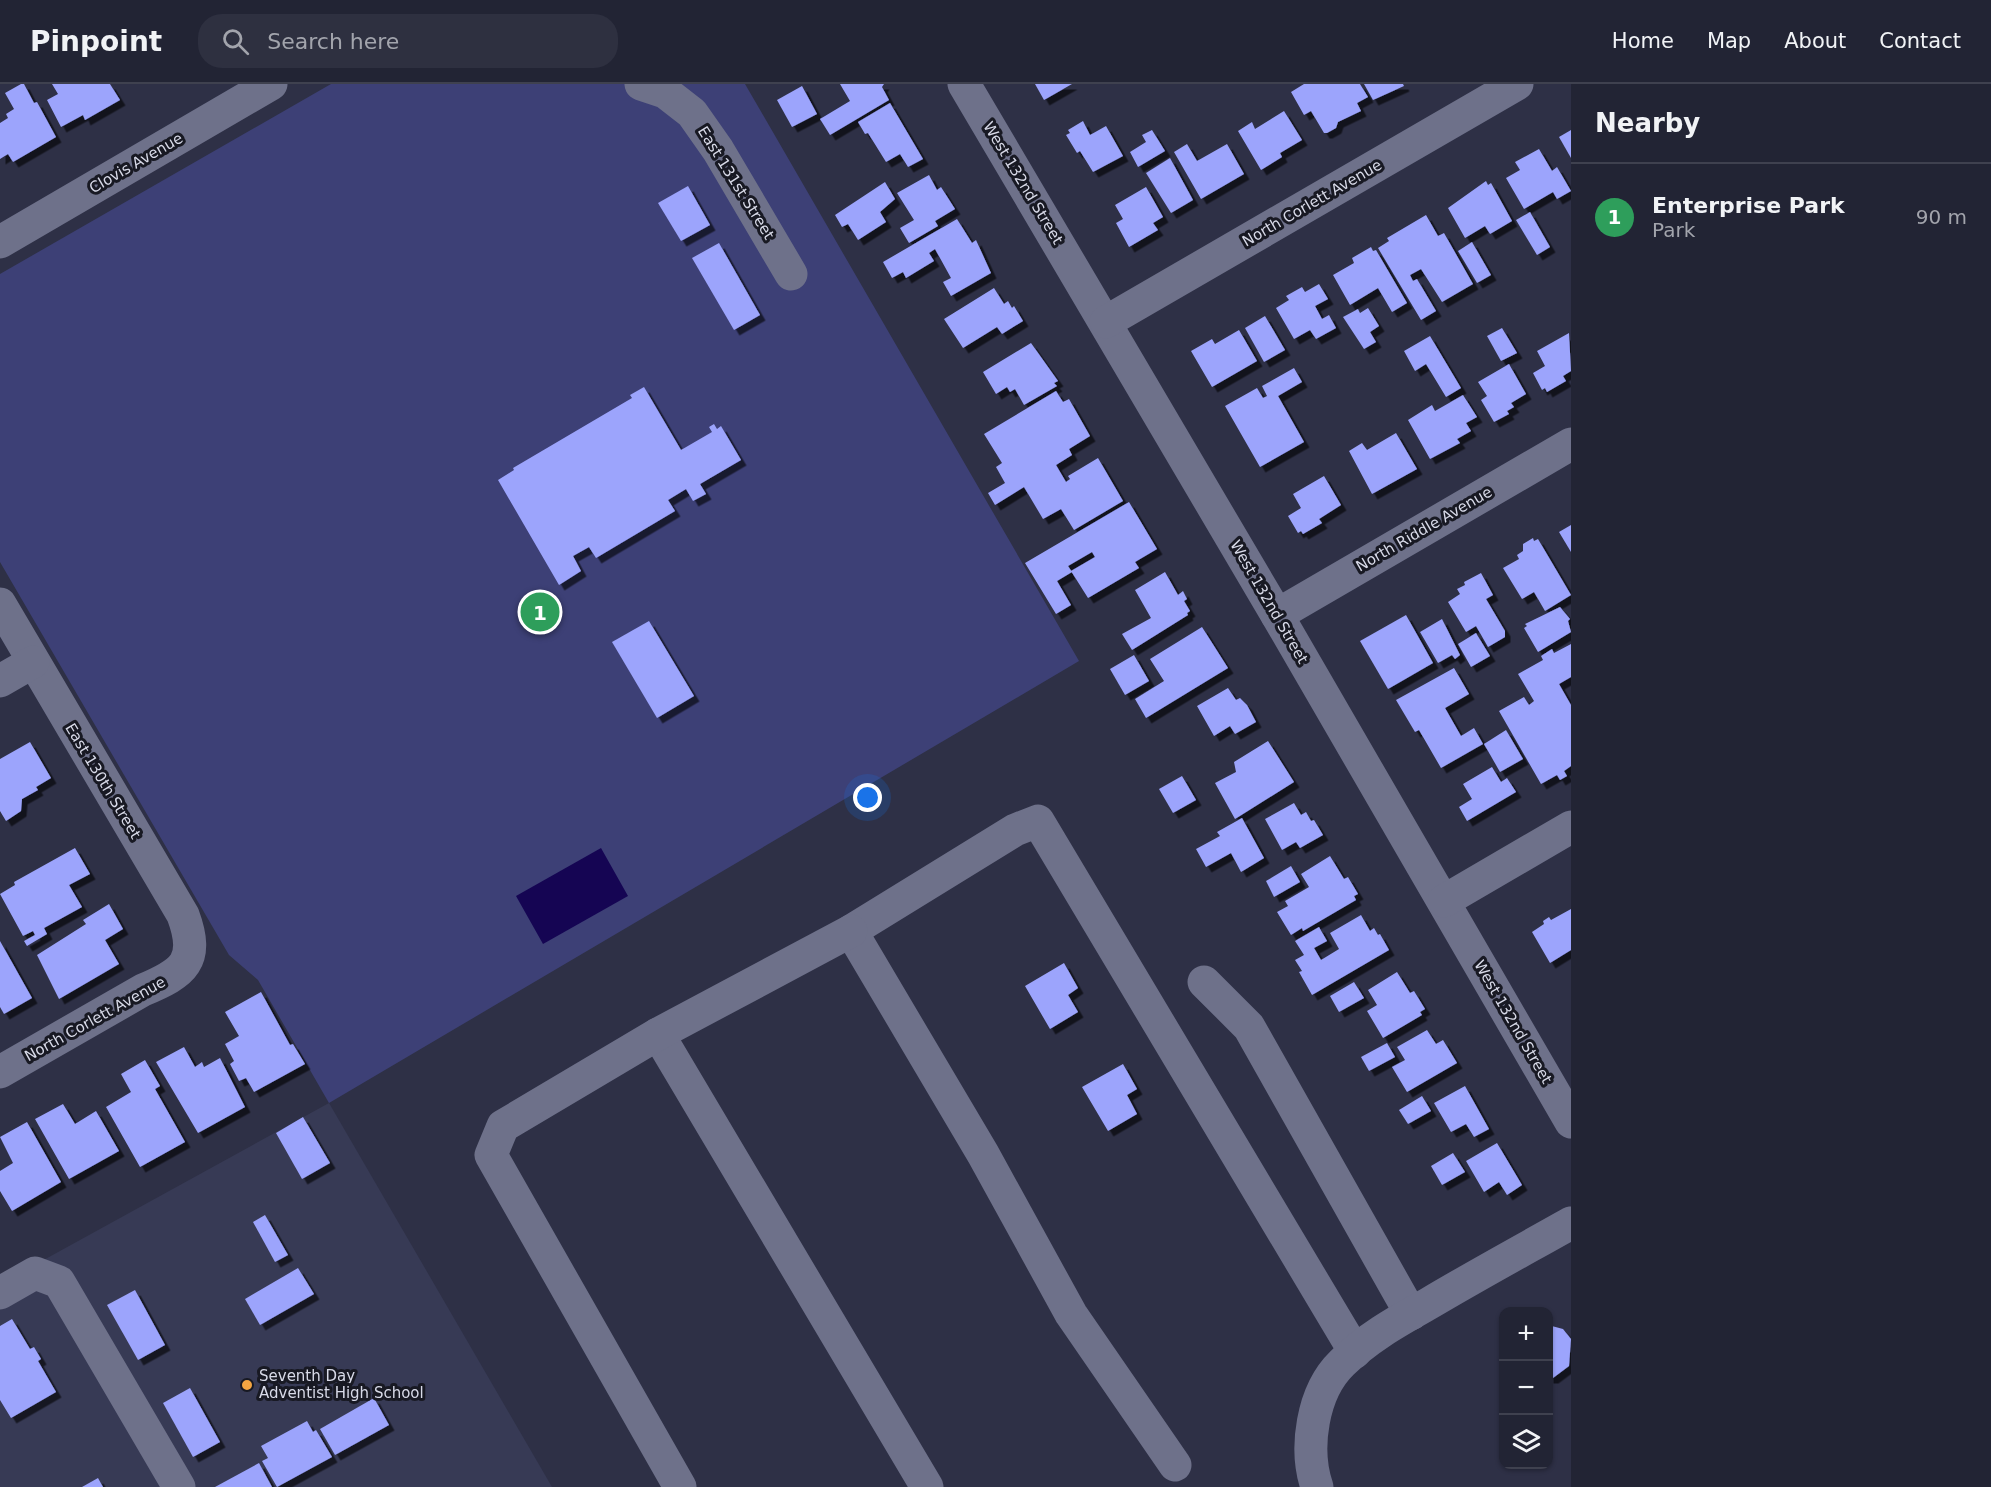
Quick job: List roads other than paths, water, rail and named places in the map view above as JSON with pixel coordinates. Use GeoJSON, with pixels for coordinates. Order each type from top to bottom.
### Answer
{"type":"FeatureCollection","features":[{"type":"Feature","properties":{"kind":"street","name":"Clovis Avenue"},"geometry":{"type":"LineString","coordinates":[[0,242],[271,84]]}},
{"type":"Feature","properties":{"kind":"street","name":"East 131st Street"},"geometry":{"type":"LineString","coordinates":[[641,84],[665,92],[692,113],[718,150],[791,273]]}},
{"type":"Feature","properties":{"kind":"street","name":"West 132nd Street"},"geometry":{"type":"LineString","coordinates":[[964,84],[1106,322],[1571,1122]]}},
{"type":"Feature","properties":{"kind":"street","name":"North Corlett Avenue"},"geometry":{"type":"LineString","coordinates":[[1106,322],[1517,84]]}},
{"type":"Feature","properties":{"kind":"street","name":"North Riddle Avenue"},"geometry":{"type":"LineString","coordinates":[[1277,615],[1571,444]]}},
{"type":"Feature","properties":{"kind":"street","name":"East 130th Street"},"geometry":{"type":"LineString","coordinates":[[0,604],[183,915],[191,950],[186,962]]}},
{"type":"Feature","properties":{"kind":"street"},"geometry":{"type":"LineString","coordinates":[[0,681],[33,662]]}},
{"type":"Feature","properties":{"kind":"street"},"geometry":{"type":"LineString","coordinates":[[680,1487],[491,1155],[503,1126],[658,1034],[852,930],[1015,830],[1038,821],[1355,1352]]}},
{"type":"Feature","properties":{"kind":"street"},"geometry":{"type":"LineString","coordinates":[[1444,901],[1571,827]]}},
{"type":"Feature","properties":{"kind":"street"},"geometry":{"type":"LineString","coordinates":[[852,930],[983,1154],[1071,1314],[1175,1465]]}},
{"type":"Feature","properties":{"kind":"street","name":"North Corlett Avenue"},"geometry":{"type":"LineString","coordinates":[[0,1072],[143,990],[168,979],[186,962]]}},
{"type":"Feature","properties":{"kind":"street"},"geometry":{"type":"LineString","coordinates":[[1204,982],[1249,1027],[1411,1314]]}},
{"type":"Feature","properties":{"kind":"street"},"geometry":{"type":"LineString","coordinates":[[658,1034],[927,1487]]}},
{"type":"Feature","properties":{"kind":"street"},"geometry":{"type":"LineString","coordinates":[[1317,1487],[1311,1470],[1312,1430],[1324,1389],[1340,1364],[1376,1335],[1571,1223]]}},
{"type":"Feature","properties":{"kind":"street"},"geometry":{"type":"LineString","coordinates":[[0,1293],[35,1273],[59,1282],[179,1487]]}},
{"type":"Feature","properties":{"kind":"place","name":"Enterprise Park"},"geometry":{"type":"Point","coordinates":[540,612]}},
{"type":"Feature","properties":{"kind":"place","name":"Seventh Day Adventist High School"},"geometry":{"type":"Point","coordinates":[247,1385]}}]}
